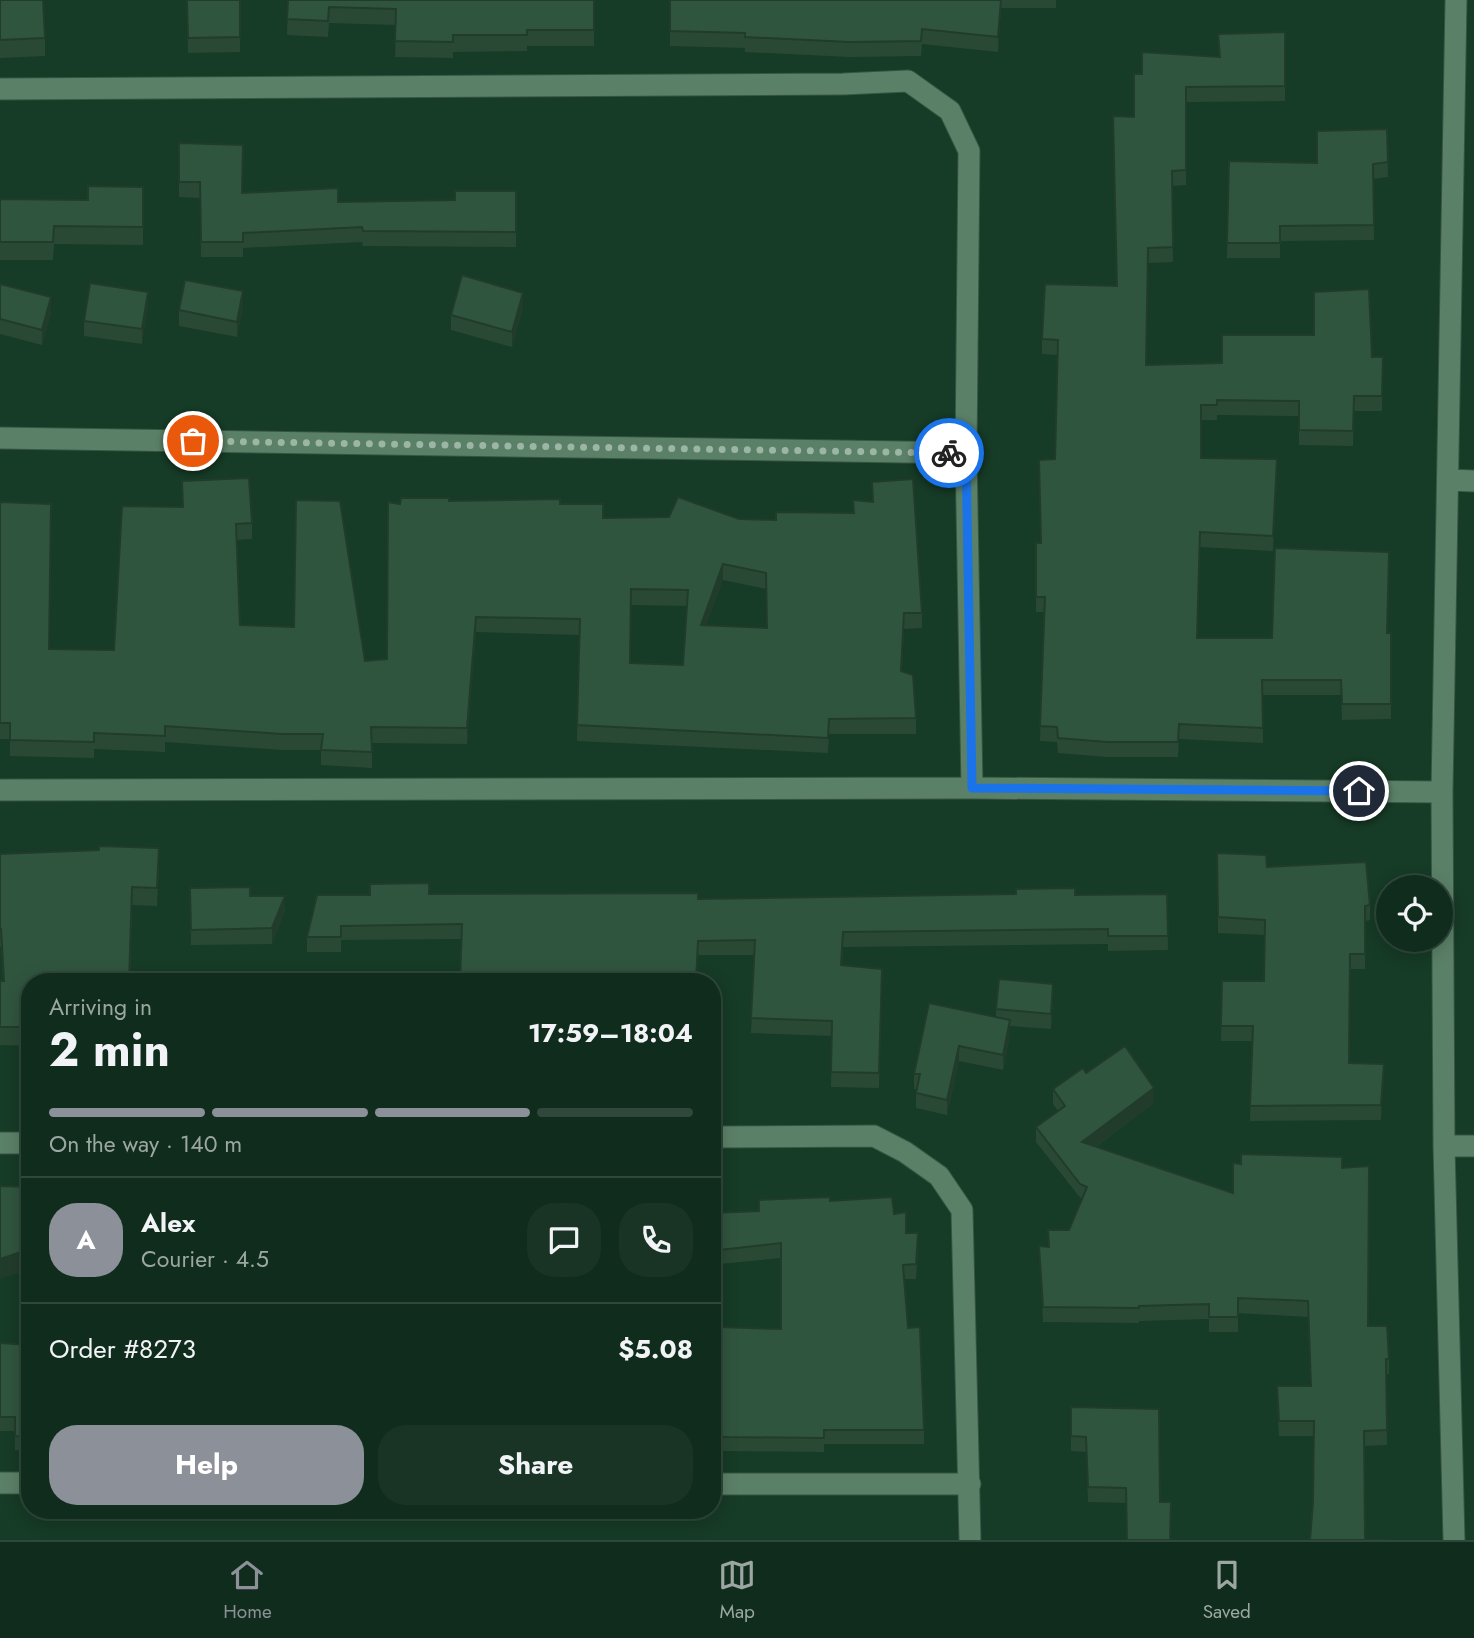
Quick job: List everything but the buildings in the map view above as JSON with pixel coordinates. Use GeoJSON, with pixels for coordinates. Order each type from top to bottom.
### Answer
{"type":"FeatureCollection","features":[{"type":"Feature","properties":{"kind":"street"},"geometry":{"type":"LineString","coordinates":[[1454,1540],[1444,1146],[1442,792],[1456,0]]}},
{"type":"Feature","properties":{"kind":"street"},"geometry":{"type":"LineString","coordinates":[[0,89],[829,84],[908,81],[950,111],[969,151],[966,453],[972,788]]}},
{"type":"Feature","properties":{"kind":"street"},"geometry":{"type":"LineString","coordinates":[[0,438],[966,453]]}},
{"type":"Feature","properties":{"kind":"street"},"geometry":{"type":"LineString","coordinates":[[1449,480],[1474,481]]}},
{"type":"Feature","properties":{"kind":"street"},"geometry":{"type":"LineString","coordinates":[[0,790],[972,788],[1442,792]]}},
{"type":"Feature","properties":{"kind":"street"},"geometry":{"type":"LineString","coordinates":[[721,1138],[874,1136],[905,1152],[939,1176],[962,1210],[970,1540]]}},
{"type":"Feature","properties":{"kind":"street"},"geometry":{"type":"LineString","coordinates":[[0,1143],[21,1143]]}},
{"type":"Feature","properties":{"kind":"street"},"geometry":{"type":"LineString","coordinates":[[1444,1146],[1474,1146]]}},
{"type":"Feature","properties":{"kind":"street"},"geometry":{"type":"LineString","coordinates":[[0,1483],[21,1483]]}},
{"type":"Feature","properties":{"kind":"street"},"geometry":{"type":"LineString","coordinates":[[721,1483],[970,1484]]}},
{"type":"Feature","properties":{"kind":"way so far"},"geometry":{"type":"LineString","coordinates":[[193,441],[949,453]]}},
{"type":"Feature","properties":{"kind":"route"},"geometry":{"type":"LineString","coordinates":[[949,453],[966,453],[972,788],[1359,791]]}}]}
